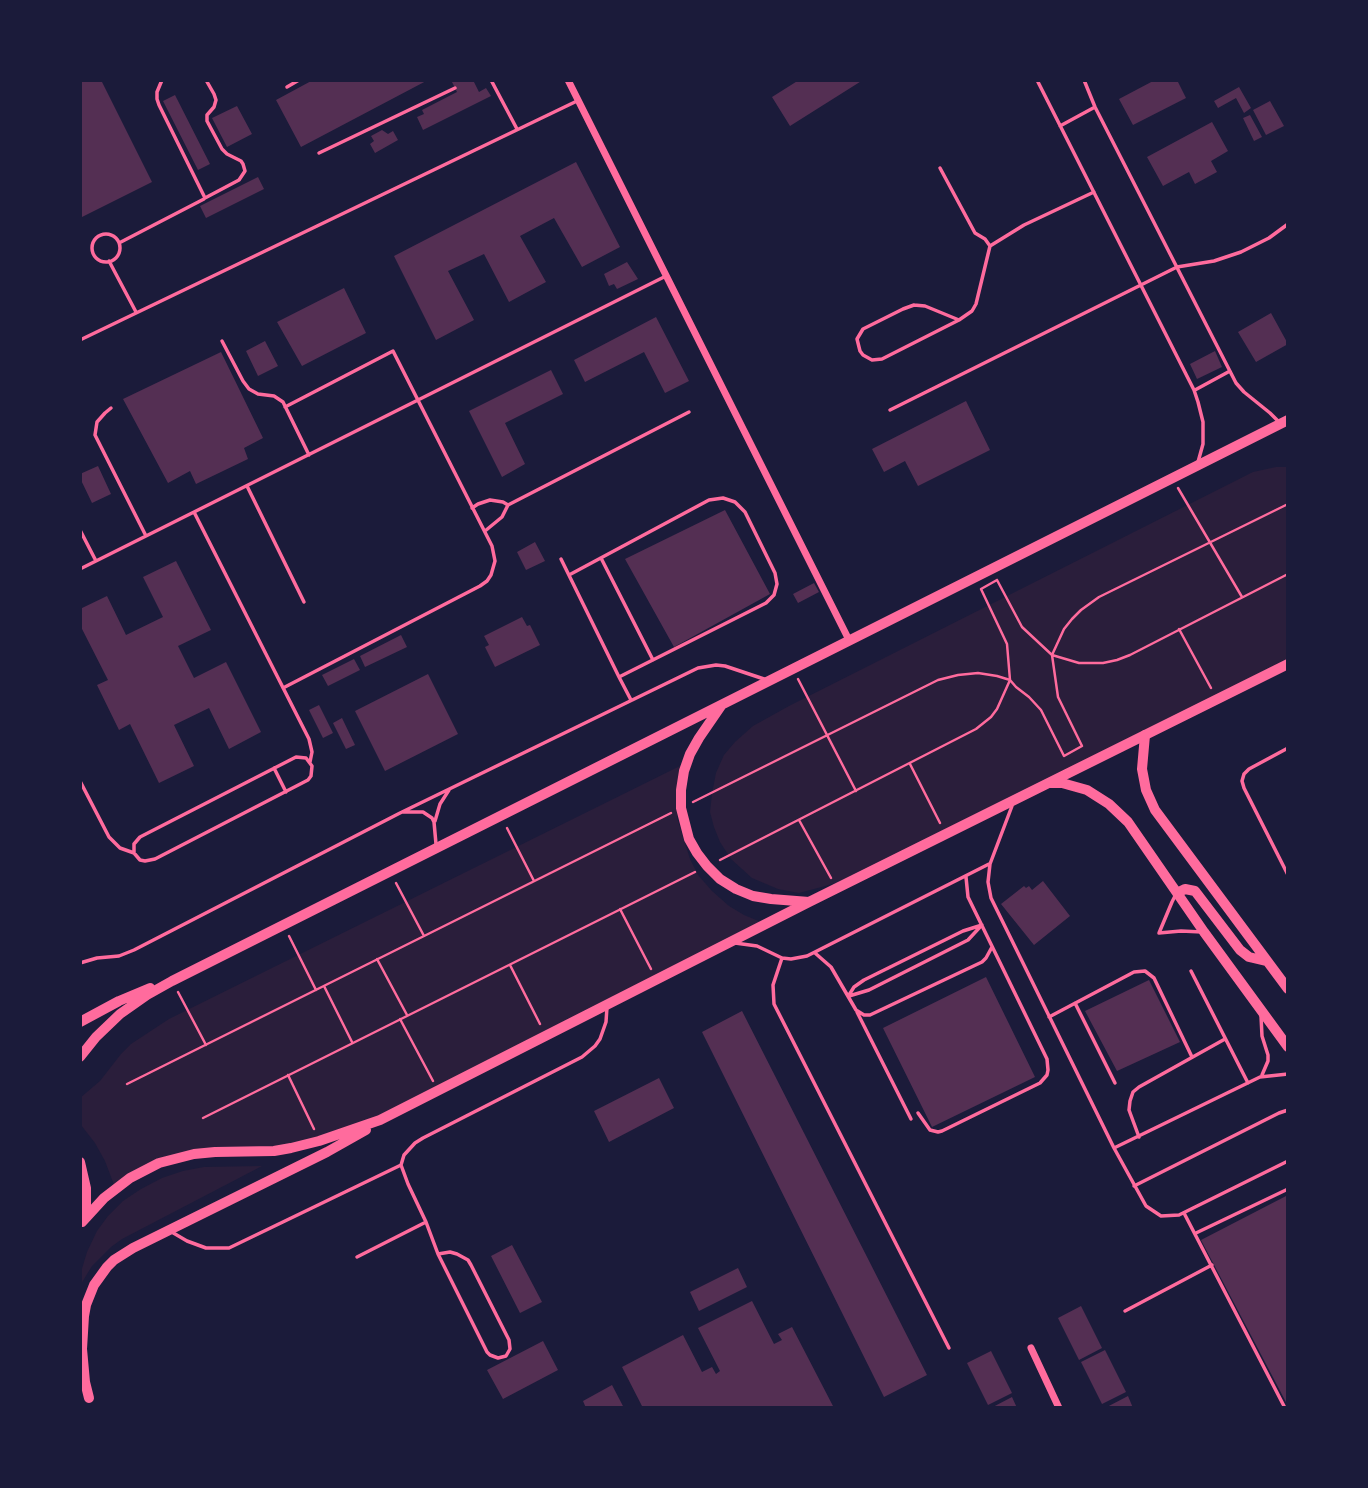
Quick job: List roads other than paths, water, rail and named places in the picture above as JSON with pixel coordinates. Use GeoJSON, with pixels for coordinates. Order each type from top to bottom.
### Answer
{"type":"FeatureCollection","features":[{"type":"Feature","properties":{"kind":"main road"},"geometry":{"type":"LineString","coordinates":[[80,1057],[120,1014],[172,981],[1197,464],[1285,424]]}},
{"type":"Feature","properties":{"kind":"main road"},"geometry":{"type":"LineString","coordinates":[[91,1403],[83,1365],[86,1305],[100,1276],[114,1260],[133,1248],[327,1153],[380,1120],[809,902],[1287,664]]}},
{"type":"Feature","properties":{"kind":"main road"},"geometry":{"type":"LineString","coordinates":[[722,704],[690,754],[684,771],[681,808],[689,839],[707,866],[728,884],[753,896],[809,902]]}},
{"type":"Feature","properties":{"kind":"main road"},"geometry":{"type":"LineString","coordinates":[[1145,735],[1142,769],[1150,800],[1287,988]]}},
{"type":"Feature","properties":{"kind":"main road"},"geometry":{"type":"LineString","coordinates":[[1049,783],[1062,783],[1087,790],[1119,812],[1287,1047]]}},
{"type":"Feature","properties":{"kind":"main road"},"geometry":{"type":"LineString","coordinates":[[1177,893],[1185,889],[1195,891],[1240,950],[1249,957],[1266,961]]}},
{"type":"Feature","properties":{"kind":"main road"},"geometry":{"type":"LineString","coordinates":[[80,1022],[119,1001],[172,981]]}},
{"type":"Feature","properties":{"kind":"main road"},"geometry":{"type":"LineString","coordinates":[[81,1225],[117,1188],[159,1163],[194,1154],[274,1151],[319,1141],[380,1120]]}},
{"type":"Feature","properties":{"kind":"main road"},"geometry":{"type":"LineString","coordinates":[[80,1162],[86,1188],[86,1205],[81,1225]]}},
{"type":"Feature","properties":{"kind":"main road"},"geometry":{"type":"LineString","coordinates":[[80,1382],[91,1403]]}},
{"type":"Feature","properties":{"kind":"street"},"geometry":{"type":"LineString","coordinates":[[568,80],[849,640]]}},
{"type":"Feature","properties":{"kind":"street"},"geometry":{"type":"LineString","coordinates":[[1031,1348],[1059,1408]]}},
{"type":"Feature","properties":{"kind":"lane"},"geometry":{"type":"LineString","coordinates":[[162,80],[157,99],[159,105],[205,198]]}},
{"type":"Feature","properties":{"kind":"lane"},"geometry":{"type":"LineString","coordinates":[[119,243],[239,180],[245,171],[241,161],[222,149],[207,121],[207,115],[216,100],[205,80]]}},
{"type":"Feature","properties":{"kind":"lane"},"geometry":{"type":"LineString","coordinates":[[286,87],[299,80]]}},
{"type":"Feature","properties":{"kind":"lane"},"geometry":{"type":"LineString","coordinates":[[491,80],[517,130]]}},
{"type":"Feature","properties":{"kind":"lane"},"geometry":{"type":"LineString","coordinates":[[1037,80],[1194,390],[1203,422],[1203,444],[1197,464]]}},
{"type":"Feature","properties":{"kind":"lane"},"geometry":{"type":"LineString","coordinates":[[1084,80],[1095,107],[1230,371],[1244,393],[1285,424]]}},
{"type":"Feature","properties":{"kind":"lane"},"geometry":{"type":"LineString","coordinates":[[319,153],[455,88]]}},
{"type":"Feature","properties":{"kind":"lane"},"geometry":{"type":"LineString","coordinates":[[80,340],[578,100]]}},
{"type":"Feature","properties":{"kind":"lane"},"geometry":{"type":"LineString","coordinates":[[1060,126],[1095,107]]}},
{"type":"Feature","properties":{"kind":"lane"},"geometry":{"type":"LineString","coordinates":[[940,168],[975,233],[990,246]]}},
{"type":"Feature","properties":{"kind":"lane"},"geometry":{"type":"LineString","coordinates":[[959,320],[925,306],[908,306],[863,329],[858,346],[867,358],[882,359],[959,320],[972,311],[976,304],[990,246],[1024,225],[1094,192]]}},
{"type":"Feature","properties":{"kind":"lane"},"geometry":{"type":"LineString","coordinates":[[890,410],[1177,267],[1214,261],[1241,252],[1269,238],[1287,224]]}},
{"type":"Feature","properties":{"kind":"lane"},"geometry":{"type":"LineString","coordinates":[[103,234],[113,235],[119,243],[120,252],[109,261],[100,261],[93,254],[94,239],[103,234]]}},
{"type":"Feature","properties":{"kind":"lane"},"geometry":{"type":"LineString","coordinates":[[109,261],[136,313]]}},
{"type":"Feature","properties":{"kind":"lane"},"geometry":{"type":"LineString","coordinates":[[80,569],[666,276]]}},
{"type":"Feature","properties":{"kind":"lane"},"geometry":{"type":"LineString","coordinates":[[222,341],[249,389],[258,394],[274,396],[283,402],[309,455]]}},
{"type":"Feature","properties":{"kind":"lane"},"geometry":{"type":"LineString","coordinates":[[283,688],[487,581],[495,561],[492,546],[393,351],[285,407]]}},
{"type":"Feature","properties":{"kind":"lane"},"geometry":{"type":"LineString","coordinates":[[1194,390],[1230,371]]}},
{"type":"Feature","properties":{"kind":"lane"},"geometry":{"type":"LineString","coordinates":[[111,408],[104,412],[97,422],[95,435],[146,536]]}},
{"type":"Feature","properties":{"kind":"lane"},"geometry":{"type":"LineString","coordinates":[[484,531],[502,517],[508,505],[689,412]]}},
{"type":"Feature","properties":{"kind":"lane"},"geometry":{"type":"LineString","coordinates":[[247,485],[304,602]]}},
{"type":"Feature","properties":{"kind":"lane"},"geometry":{"type":"LineString","coordinates":[[569,575],[709,500],[723,498],[736,502],[745,512],[775,573],[777,584],[774,594],[766,603],[619,677]]}},
{"type":"Feature","properties":{"kind":"lane"},"geometry":{"type":"LineString","coordinates":[[472,508],[490,500],[508,505]]}},
{"type":"Feature","properties":{"kind":"lane"},"geometry":{"type":"LineString","coordinates":[[80,781],[109,837],[120,848],[145,861],[155,859],[286,792],[311,776],[312,752],[309,739],[194,512]]}},
{"type":"Feature","properties":{"kind":"lane"},"geometry":{"type":"LineString","coordinates":[[80,530],[96,561]]}},
{"type":"Feature","properties":{"kind":"lane"},"geometry":{"type":"LineString","coordinates":[[601,558],[653,660]]}},
{"type":"Feature","properties":{"kind":"lane"},"geometry":{"type":"LineString","coordinates":[[561,559],[631,700]]}},
{"type":"Feature","properties":{"kind":"lane"},"geometry":{"type":"LineString","coordinates":[[80,956],[82,963],[134,950],[400,813],[690,671],[707,666],[725,666],[769,681]]}},
{"type":"Feature","properties":{"kind":"lane"},"geometry":{"type":"LineString","coordinates":[[1287,748],[1249,769],[1242,781],[1287,876]]}},
{"type":"Feature","properties":{"kind":"lane"},"geometry":{"type":"LineString","coordinates":[[134,853],[134,844],[141,837],[274,768],[296,757],[310,762]]}},
{"type":"Feature","properties":{"kind":"lane"},"geometry":{"type":"LineString","coordinates":[[274,768],[286,792]]}},
{"type":"Feature","properties":{"kind":"lane"},"geometry":{"type":"LineString","coordinates":[[436,848],[435,822],[440,804],[450,788]]}},
{"type":"Feature","properties":{"kind":"lane"},"geometry":{"type":"LineString","coordinates":[[1014,800],[990,864],[988,891],[1114,1148],[1146,1206],[1155,1214],[1167,1217],[1184,1213],[1287,1161]]}},
{"type":"Feature","properties":{"kind":"lane"},"geometry":{"type":"LineString","coordinates":[[400,813],[423,812],[435,822]]}},
{"type":"Feature","properties":{"kind":"lane"},"geometry":{"type":"LineString","coordinates":[[729,943],[757,946],[782,958],[799,958],[815,953],[990,864]]}},
{"type":"Feature","properties":{"kind":"lane"},"geometry":{"type":"LineString","coordinates":[[918,1113],[930,1130],[942,1132],[1040,1083],[1047,1075],[1047,1059],[968,897],[966,877]]}},
{"type":"Feature","properties":{"kind":"lane"},"geometry":{"type":"LineString","coordinates":[[1177,893],[1159,933],[1204,932]]}},
{"type":"Feature","properties":{"kind":"lane"},"geometry":{"type":"LineString","coordinates":[[848,996],[863,980],[963,931],[982,925]]}},
{"type":"Feature","properties":{"kind":"lane"},"geometry":{"type":"LineString","coordinates":[[848,996],[869,990],[968,940],[982,925]]}},
{"type":"Feature","properties":{"kind":"lane"},"geometry":{"type":"LineString","coordinates":[[856,1010],[870,1015],[887,1008],[982,962],[992,946]]}},
{"type":"Feature","properties":{"kind":"lane"},"geometry":{"type":"LineString","coordinates":[[815,953],[831,967],[848,996],[911,1119]]}},
{"type":"Feature","properties":{"kind":"lane"},"geometry":{"type":"LineString","coordinates":[[782,958],[773,985],[774,1003],[949,1348]]}},
{"type":"Feature","properties":{"kind":"lane"},"geometry":{"type":"LineString","coordinates":[[1049,1017],[1138,971],[1149,973],[1154,978],[1192,1057]]}},
{"type":"Feature","properties":{"kind":"lane"},"geometry":{"type":"LineString","coordinates":[[1191,971],[1248,1083]]}},
{"type":"Feature","properties":{"kind":"lane"},"geometry":{"type":"LineString","coordinates":[[1075,1003],[1115,1083]]}},
{"type":"Feature","properties":{"kind":"lane"},"geometry":{"type":"LineString","coordinates":[[438,1254],[450,1252],[468,1260],[509,1340],[510,1349],[506,1356],[498,1359],[487,1352],[438,1254],[401,1165],[404,1155],[423,1138],[582,1058],[600,1038],[606,1022],[607,1005]]}},
{"type":"Feature","properties":{"kind":"lane"},"geometry":{"type":"LineString","coordinates":[[1260,1077],[1268,1061],[1261,1029],[1262,1011]]}},
{"type":"Feature","properties":{"kind":"lane"},"geometry":{"type":"LineString","coordinates":[[1139,1137],[1129,1110],[1133,1093],[1139,1087],[1225,1039]]}},
{"type":"Feature","properties":{"kind":"lane"},"geometry":{"type":"LineString","coordinates":[[1114,1148],[1260,1077],[1287,1074]]}},
{"type":"Feature","properties":{"kind":"lane"},"geometry":{"type":"LineString","coordinates":[[1134,1186],[1287,1110]]}},
{"type":"Feature","properties":{"kind":"lane"},"geometry":{"type":"LineString","coordinates":[[168,1230],[206,1248],[221,1249],[236,1245],[401,1165]]}},
{"type":"Feature","properties":{"kind":"lane"},"geometry":{"type":"LineString","coordinates":[[1195,1233],[1287,1189]]}},
{"type":"Feature","properties":{"kind":"lane"},"geometry":{"type":"LineString","coordinates":[[1184,1213],[1285,1408]]}},
{"type":"Feature","properties":{"kind":"lane"},"geometry":{"type":"LineString","coordinates":[[357,1257],[426,1222]]}},
{"type":"Feature","properties":{"kind":"lane"},"geometry":{"type":"LineString","coordinates":[[1125,1311],[1212,1265]]}}]}
